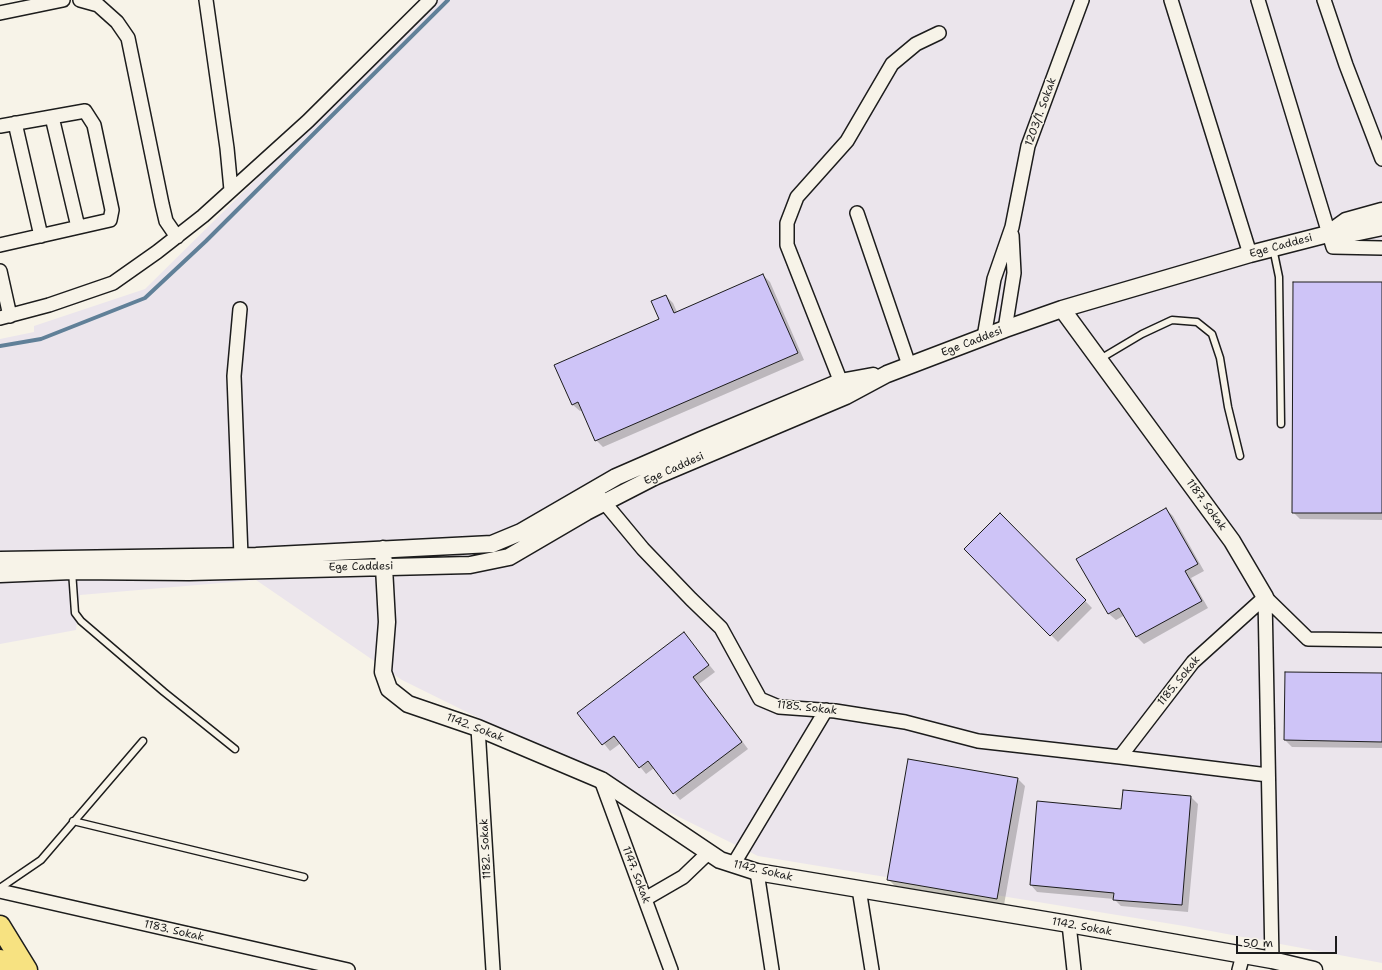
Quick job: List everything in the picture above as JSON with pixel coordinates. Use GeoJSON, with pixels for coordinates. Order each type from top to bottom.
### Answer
{"type":"FeatureCollection","features":[{"type":"Feature","properties":{"kind":"main road"},"geometry":{"type":"LineString","coordinates":[[0,926],[27,970]]}},
{"type":"Feature","properties":{"kind":"main road"},"geometry":{"type":"LineString","coordinates":[[0,960],[6,970]]}},
{"type":"Feature","properties":{"kind":"street"},"geometry":{"type":"LineString","coordinates":[[0,13],[63,0]]}},
{"type":"Feature","properties":{"kind":"street"},"geometry":{"type":"LineString","coordinates":[[80,0],[98,5],[117,22],[128,38],[163,210],[166,220],[177,237]]}},
{"type":"Feature","properties":{"kind":"street"},"geometry":{"type":"LineString","coordinates":[[206,0],[231,190]]}},
{"type":"Feature","properties":{"kind":"street"},"geometry":{"type":"LineString","coordinates":[[0,271],[5,317],[49,305],[113,283],[177,237],[203,216],[308,121],[430,0]]}},
{"type":"Feature","properties":{"kind":"street","name":"1203/1. Sokak"},"geometry":{"type":"LineString","coordinates":[[984,337],[994,279],[1012,227],[1028,146],[1082,0]]}},
{"type":"Feature","properties":{"kind":"street"},"geometry":{"type":"LineString","coordinates":[[1171,0],[1250,254]]}},
{"type":"Feature","properties":{"kind":"street"},"geometry":{"type":"LineString","coordinates":[[1258,0],[1333,247],[1382,248]]}},
{"type":"Feature","properties":{"kind":"street"},"geometry":{"type":"LineString","coordinates":[[1324,0],[1346,65],[1382,159]]}},
{"type":"Feature","properties":{"kind":"street"},"geometry":{"type":"LineString","coordinates":[[0,560],[241,556],[492,544],[521,532],[616,477],[700,440],[843,389],[787,245],[787,223],[797,197],[846,141],[892,64],[916,44],[940,33]]}},
{"type":"Feature","properties":{"kind":"street"},"geometry":{"type":"LineString","coordinates":[[0,126],[85,111],[94,125],[112,210],[110,220],[0,245]]}},
{"type":"Feature","properties":{"kind":"street"},"geometry":{"type":"LineString","coordinates":[[52,117],[78,227]]}},
{"type":"Feature","properties":{"kind":"street"},"geometry":{"type":"LineString","coordinates":[[15,123],[41,236]]}},
{"type":"Feature","properties":{"kind":"street"},"geometry":{"type":"LineString","coordinates":[[1328,234],[1346,221],[1382,212]]}},
{"type":"Feature","properties":{"kind":"street"},"geometry":{"type":"LineString","coordinates":[[857,213],[909,365]]}},
{"type":"Feature","properties":{"kind":"street","name":"1203/1. Sokak"},"geometry":{"type":"LineString","coordinates":[[1005,329],[1014,273],[1012,227]]}},
{"type":"Feature","properties":{"kind":"street"},"geometry":{"type":"LineString","coordinates":[[1328,234],[1354,233],[1382,227]]}},
{"type":"Feature","properties":{"kind":"street","name":"Ege Caddesi"},"geometry":{"type":"LineString","coordinates":[[0,574],[72,571],[189,572],[470,565],[509,557],[654,477],[843,389],[1062,309],[1250,254],[1328,234]]}},
{"type":"Feature","properties":{"kind":"street","name":"1187. Sokak"},"geometry":{"type":"LineString","coordinates":[[1062,309],[1232,541],[1265,597],[1308,638],[1382,640]]}},
{"type":"Feature","properties":{"kind":"street"},"geometry":{"type":"LineString","coordinates":[[240,310],[234,376],[241,556]]}},
{"type":"Feature","properties":{"kind":"street","name":"1185. Sokak"},"geometry":{"type":"LineString","coordinates":[[594,490],[649,554],[691,599],[721,628],[760,699],[779,707],[826,710],[906,722],[978,741],[1268,775]]}},
{"type":"Feature","properties":{"kind":"street","name":"1142. Sokak"},"geometry":{"type":"LineString","coordinates":[[383,549],[387,622],[383,672],[389,689],[408,704],[478,728],[601,780],[720,860],[757,872],[1069,924],[1241,963],[1272,960],[1314,970]]}},
{"type":"Feature","properties":{"kind":"street"},"geometry":{"type":"LineString","coordinates":[[1265,597],[1272,960]]}},
{"type":"Feature","properties":{"kind":"street","name":"1185. Sokak"},"geometry":{"type":"LineString","coordinates":[[1120,757],[1193,662],[1265,597]]}},
{"type":"Feature","properties":{"kind":"street"},"geometry":{"type":"LineString","coordinates":[[733,864],[826,710]]}},
{"type":"Feature","properties":{"kind":"street","name":"1182. Sokak"},"geometry":{"type":"LineString","coordinates":[[478,728],[493,970]]}},
{"type":"Feature","properties":{"kind":"street","name":"1147. Sokak"},"geometry":{"type":"LineString","coordinates":[[601,780],[671,970]]}},
{"type":"Feature","properties":{"kind":"street"},"geometry":{"type":"LineString","coordinates":[[645,899],[683,877],[708,853]]}},
{"type":"Feature","properties":{"kind":"street"},"geometry":{"type":"LineString","coordinates":[[757,872],[772,970]]}},
{"type":"Feature","properties":{"kind":"street"},"geometry":{"type":"LineString","coordinates":[[860,889],[872,970]]}},
{"type":"Feature","properties":{"kind":"street","name":"1183. Sokak"},"geometry":{"type":"LineString","coordinates":[[0,891],[348,970]]}},
{"type":"Feature","properties":{"kind":"street"},"geometry":{"type":"LineString","coordinates":[[1069,924],[1074,970]]}},
{"type":"Feature","properties":{"kind":"lane"},"geometry":{"type":"LineString","coordinates":[[1273,248],[1280,277],[1281,424]]}},
{"type":"Feature","properties":{"kind":"lane"},"geometry":{"type":"LineString","coordinates":[[1099,360],[1142,334],[1172,320],[1197,322],[1212,334],[1220,358],[1228,407],[1240,456]]}},
{"type":"Feature","properties":{"kind":"lane"},"geometry":{"type":"LineString","coordinates":[[72,571],[75,613],[81,622],[235,749]]}},
{"type":"Feature","properties":{"kind":"lane"},"geometry":{"type":"LineString","coordinates":[[0,888],[40,860],[143,741]]}},
{"type":"Feature","properties":{"kind":"lane"},"geometry":{"type":"LineString","coordinates":[[73,821],[304,877]]}},
{"type":"Feature","properties":{"kind":"shaded area"},"geometry":{"type":"Polygon","coordinates":[[[438,0],[1382,0],[1382,963],[1184,926],[758,856],[402,680],[256,580],[80,595],[76,630],[0,644],[0,339],[34,332],[34,326],[145,289],[438,0]]]}},
{"type":"Feature","properties":{"kind":"building"},"geometry":{"type":"Polygon","coordinates":[[[763,274],[798,353],[595,441],[578,402],[572,405],[554,365],[659,319],[651,301],[666,295],[674,313],[763,274]]]}},
{"type":"Feature","properties":{"kind":"building"},"geometry":{"type":"Polygon","coordinates":[[[1293,282],[1382,282],[1382,513],[1292,513],[1293,282]]]}},
{"type":"Feature","properties":{"kind":"building"},"geometry":{"type":"Polygon","coordinates":[[[1166,508],[1198,564],[1185,571],[1202,601],[1136,637],[1119,608],[1108,614],[1076,559],[1166,508]]]}},
{"type":"Feature","properties":{"kind":"building"},"geometry":{"type":"Polygon","coordinates":[[[1000,513],[1086,600],[1050,636],[964,549],[1000,513]]]}},
{"type":"Feature","properties":{"kind":"building"},"geometry":{"type":"Polygon","coordinates":[[[684,632],[709,665],[693,677],[742,742],[673,794],[648,761],[639,768],[614,736],[602,745],[577,713],[684,632]]]}},
{"type":"Feature","properties":{"kind":"building"},"geometry":{"type":"Polygon","coordinates":[[[1285,672],[1382,673],[1382,742],[1284,740],[1285,672]]]}},
{"type":"Feature","properties":{"kind":"building"},"geometry":{"type":"Polygon","coordinates":[[[908,759],[1018,778],[997,899],[887,880],[908,759]]]}},
{"type":"Feature","properties":{"kind":"building"},"geometry":{"type":"Polygon","coordinates":[[[1123,790],[1191,796],[1182,905],[1113,900],[1114,893],[1030,885],[1037,801],[1121,809],[1123,790]]]}},
{"type":"Feature","properties":{"kind":"waterway"},"geometry":{"type":"LineString","coordinates":[[0,346],[41,339],[145,298],[206,241],[448,0]]}}]}
